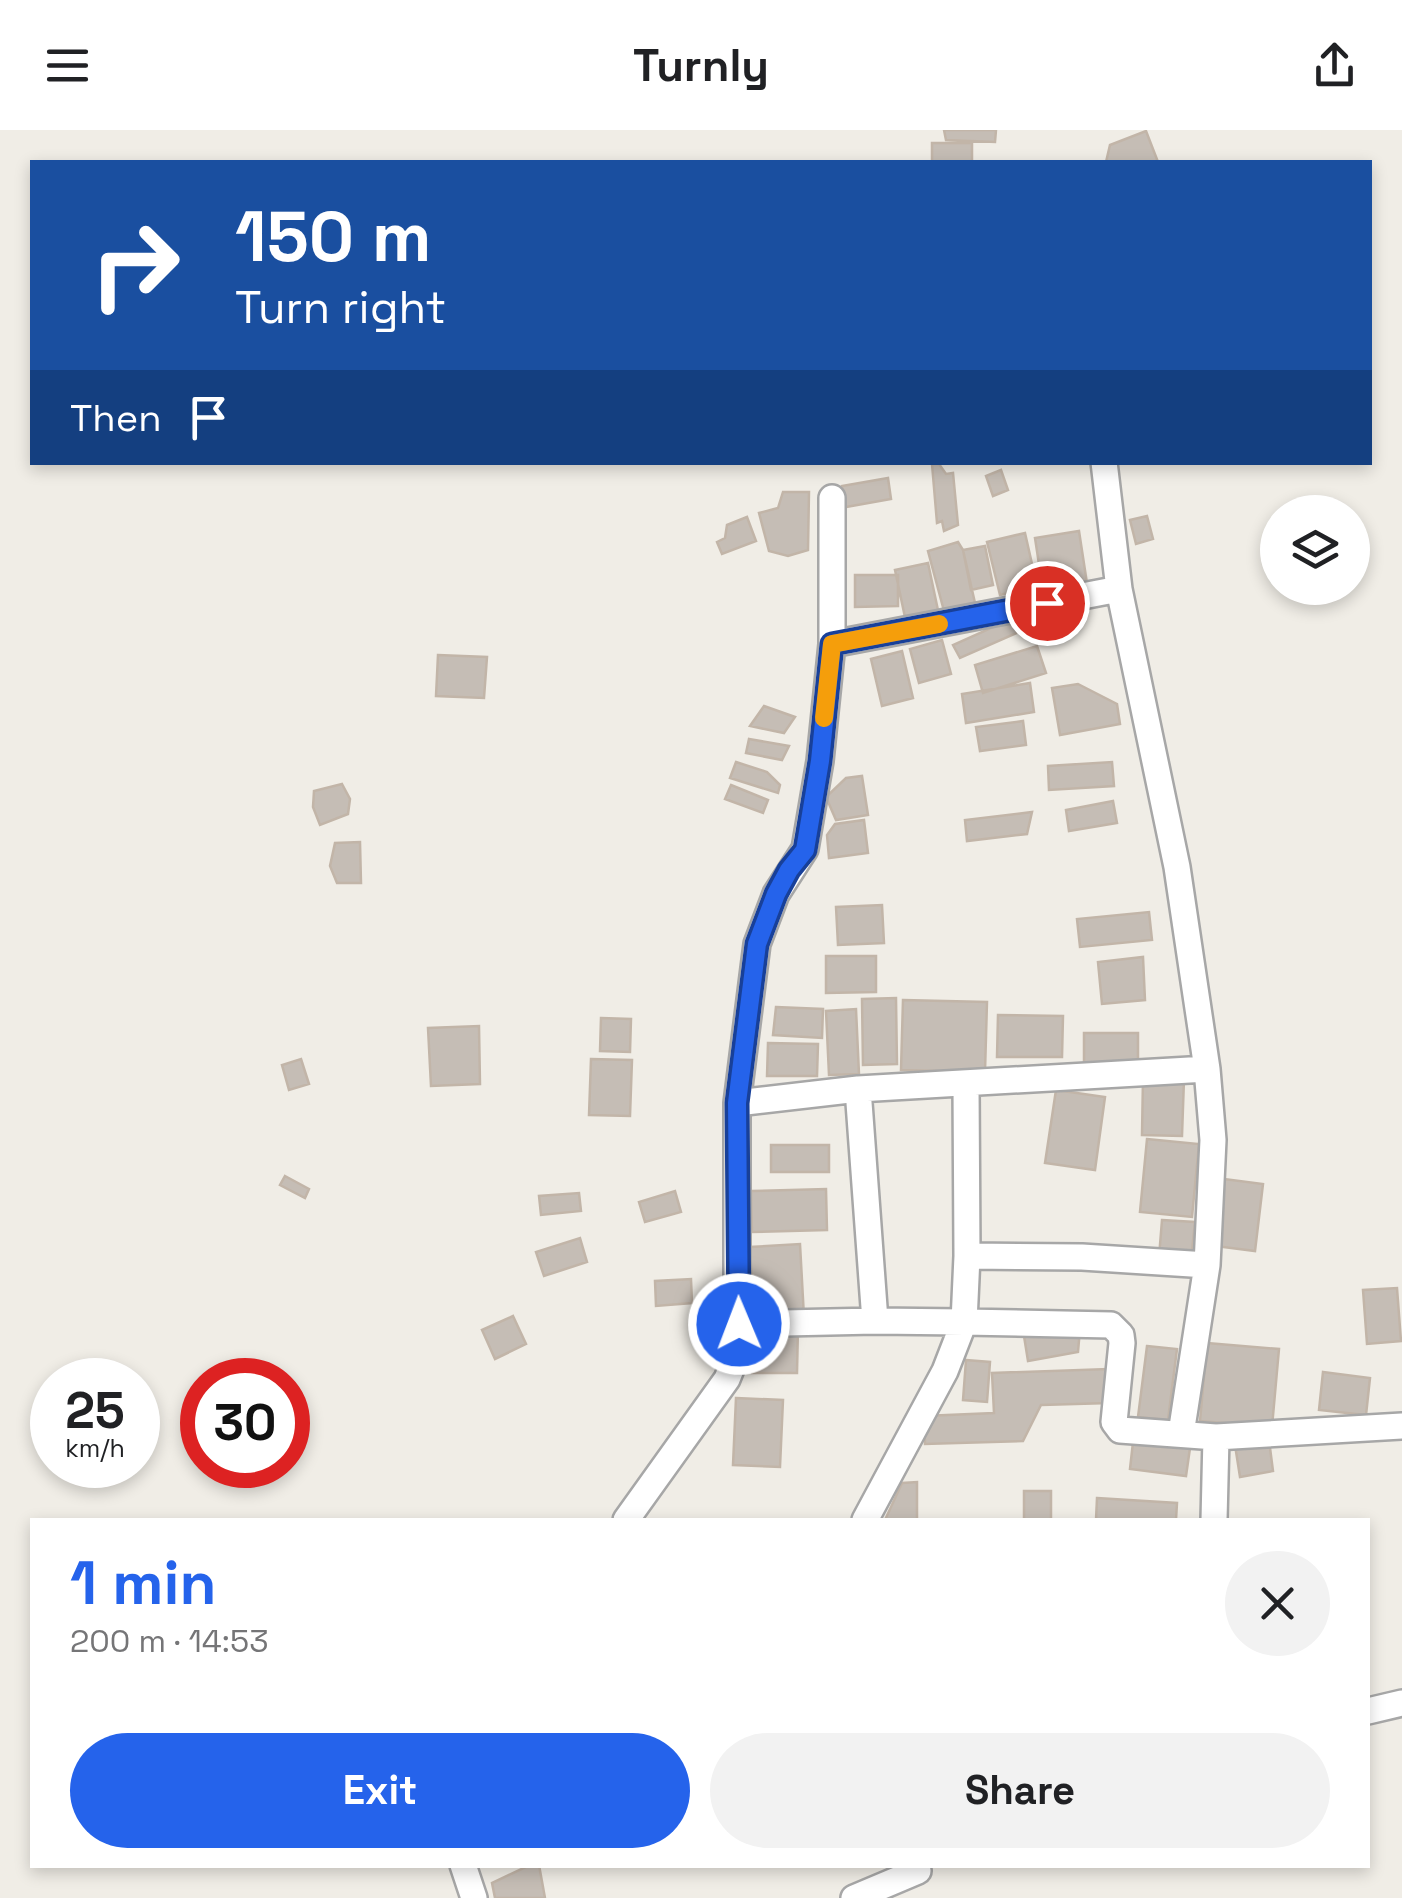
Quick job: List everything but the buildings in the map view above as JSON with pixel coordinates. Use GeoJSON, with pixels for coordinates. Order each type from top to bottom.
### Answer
{"type":"FeatureCollection","features":[{"type":"Feature","properties":{"kind":"street"},"geometry":{"type":"LineString","coordinates":[[1104,465],[1119,589],[1177,867],[1207,1068],[1213,1140],[1207,1265],[1180,1434]]}},
{"type":"Feature","properties":{"kind":"street"},"geometry":{"type":"LineString","coordinates":[[627,1518],[727,1379],[737,1354],[737,1103],[757,944],[776,894],[805,850],[820,761],[832,644],[832,498]]}},
{"type":"Feature","properties":{"kind":"street"},"geometry":{"type":"LineString","coordinates":[[832,644],[1119,589]]}},
{"type":"Feature","properties":{"kind":"street"},"geometry":{"type":"LineString","coordinates":[[737,1103],[858,1090],[1207,1068]]}},
{"type":"Feature","properties":{"kind":"street"},"geometry":{"type":"LineString","coordinates":[[866,1518],[945,1370],[964,1322],[966,1085]]}},
{"type":"Feature","properties":{"kind":"street"},"geometry":{"type":"LineString","coordinates":[[858,1090],[874,1321]]}},
{"type":"Feature","properties":{"kind":"street"},"geometry":{"type":"LineString","coordinates":[[967,1256],[1082,1257],[1207,1265]]}},
{"type":"Feature","properties":{"kind":"street"},"geometry":{"type":"LineString","coordinates":[[739,1324],[874,1321],[1111,1326],[1122,1335],[1114,1422],[1125,1431],[1216,1437],[1402,1426]]}},
{"type":"Feature","properties":{"kind":"street"},"geometry":{"type":"LineString","coordinates":[[1214,1518],[1216,1437]]}},
{"type":"Feature","properties":{"kind":"street"},"geometry":{"type":"LineString","coordinates":[[1370,1711],[1402,1703]]}},
{"type":"Feature","properties":{"kind":"street"},"geometry":{"type":"LineString","coordinates":[[464,1868],[474,1898]]}},
{"type":"Feature","properties":{"kind":"street"},"geometry":{"type":"LineString","coordinates":[[854,1898],[920,1868]]}},
{"type":"Feature","properties":{"kind":"slow traffic"},"geometry":{"type":"LineString","coordinates":[[824,718],[832,644],[939,624]]}},
{"type":"Feature","properties":{"kind":"route"},"geometry":{"type":"LineString","coordinates":[[739,1324],[737,1103],[757,944],[776,894],[805,850],[820,761],[832,644],[1047,603]]}}]}
